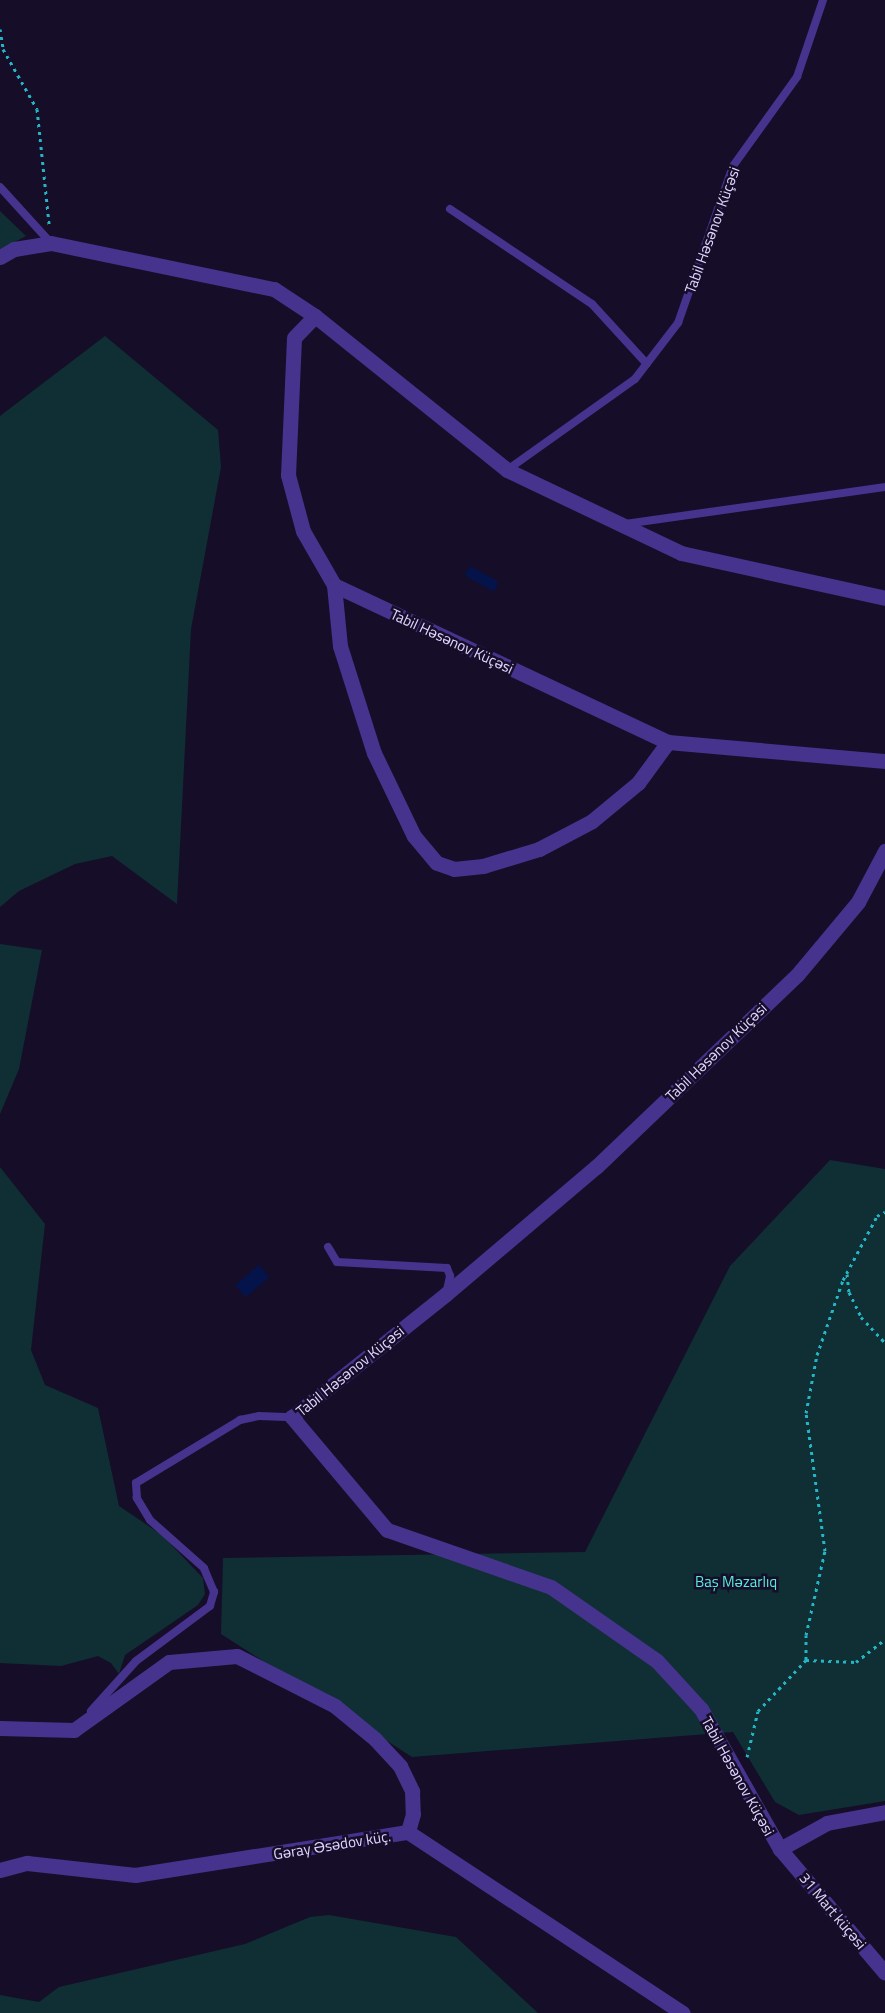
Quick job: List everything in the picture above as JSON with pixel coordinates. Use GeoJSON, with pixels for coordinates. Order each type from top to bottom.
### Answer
{"type":"FeatureCollection","features":[{"type":"Feature","properties":{"kind":"street"},"geometry":{"type":"LineString","coordinates":[[0,257],[14,249],[51,243],[243,280],[274,289],[315,316],[507,470],[681,553],[885,598]]}},
{"type":"Feature","properties":{"kind":"street"},"geometry":{"type":"LineString","coordinates":[[315,316],[294,338],[288,475],[303,531],[334,585],[340,645],[374,753],[414,836],[437,863],[454,869],[483,866],[539,849],[592,821],[629,791],[668,742]]}},
{"type":"Feature","properties":{"kind":"street","name":"Tabil Həsənov Küçəsi"},"geometry":{"type":"LineString","coordinates":[[334,585],[668,742],[885,761]]}},
{"type":"Feature","properties":{"kind":"street","name":"Tabil Həsənov Küçəsi"},"geometry":{"type":"LineString","coordinates":[[780,1850],[701,1709],[657,1661],[551,1587],[387,1530],[292,1417],[446,1294],[596,1167],[797,975],[858,902],[885,851]]}},
{"type":"Feature","properties":{"kind":"street"},"geometry":{"type":"LineString","coordinates":[[0,1728],[74,1730],[170,1662],[237,1656],[335,1706],[375,1739],[400,1766],[412,1791],[413,1814],[408,1832]]}},
{"type":"Feature","properties":{"kind":"street"},"geometry":{"type":"LineString","coordinates":[[780,1850],[827,1822],[885,1812]]}},
{"type":"Feature","properties":{"kind":"street","name":"Gəray Əsədov küç."},"geometry":{"type":"LineString","coordinates":[[0,1870],[27,1863],[135,1875],[408,1832],[683,2013]]}},
{"type":"Feature","properties":{"kind":"street","name":"31 Mart küçəsi"},"geometry":{"type":"LineString","coordinates":[[780,1850],[885,1973]]}},
{"type":"Feature","properties":{"kind":"lane","name":"Tabil Həsənov Küçəsi"},"geometry":{"type":"LineString","coordinates":[[507,470],[635,379],[678,323],[734,166],[797,77],[823,0]]}},
{"type":"Feature","properties":{"kind":"lane"},"geometry":{"type":"LineString","coordinates":[[0,187],[51,243]]}},
{"type":"Feature","properties":{"kind":"lane"},"geometry":{"type":"LineString","coordinates":[[450,209],[592,303],[646,364]]}},
{"type":"Feature","properties":{"kind":"lane"},"geometry":{"type":"LineString","coordinates":[[619,525],[885,487]]}},
{"type":"Feature","properties":{"kind":"lane"},"geometry":{"type":"LineString","coordinates":[[328,1247],[337,1262],[447,1269],[450,1276],[446,1294]]}},
{"type":"Feature","properties":{"kind":"lane"},"geometry":{"type":"LineString","coordinates":[[74,1730],[136,1661],[210,1606],[214,1592],[204,1568],[150,1520],[137,1498],[136,1483],[240,1420],[259,1416],[292,1417]]}},
{"type":"Feature","properties":{"kind":"path"},"geometry":{"type":"LineString","coordinates":[[0,28],[3,49],[37,109],[51,243]]}},
{"type":"Feature","properties":{"kind":"path"},"geometry":{"type":"LineString","coordinates":[[748,1763],[746,1752],[758,1711],[806,1660],[806,1635],[825,1551],[806,1413],[817,1355],[847,1272],[877,1216],[885,1212]]}},
{"type":"Feature","properties":{"kind":"path"},"geometry":{"type":"LineString","coordinates":[[847,1272],[849,1292],[861,1317],[885,1343]]}},
{"type":"Feature","properties":{"kind":"path"},"geometry":{"type":"LineString","coordinates":[[806,1660],[856,1662],[885,1639]]}},
{"type":"Feature","properties":{"kind":"green space"},"geometry":{"type":"Polygon","coordinates":[[[0,211],[26,236],[0,250],[0,211]]]}},
{"type":"Feature","properties":{"kind":"green space"},"geometry":{"type":"Polygon","coordinates":[[[105,336],[218,430],[221,467],[191,629],[177,904],[112,856],[75,864],[19,891],[0,907],[0,416],[105,336]]]}},
{"type":"Feature","properties":{"kind":"green space"},"geometry":{"type":"Polygon","coordinates":[[[0,944],[42,950],[19,1069],[0,1114],[0,944]]]}},
{"type":"Feature","properties":{"kind":"green space","name":"Baş Məzarlıq"},"geometry":{"type":"Polygon","coordinates":[[[830,1160],[885,1169],[885,1801],[799,1815],[775,1802],[733,1732],[412,1757],[221,1634],[223,1558],[585,1552],[730,1266],[830,1160]]]}},
{"type":"Feature","properties":{"kind":"green space"},"geometry":{"type":"Polygon","coordinates":[[[0,1167],[45,1224],[31,1350],[45,1385],[98,1408],[119,1506],[162,1535],[203,1578],[205,1594],[198,1605],[125,1655],[119,1674],[111,1663],[98,1656],[61,1666],[0,1663],[0,1167]]]}},
{"type":"Feature","properties":{"kind":"green space"},"geometry":{"type":"Polygon","coordinates":[[[329,1915],[456,1937],[538,2013],[0,2013],[0,1995],[39,2002],[59,1987],[245,1944],[310,1917],[329,1915]]]}},
{"type":"Feature","properties":{"kind":"shaded area"},"geometry":{"type":"Polygon","coordinates":[[[470,566],[499,582],[494,592],[465,576],[470,566]]]}},
{"type":"Feature","properties":{"kind":"shaded area"},"geometry":{"type":"Polygon","coordinates":[[[259,1265],[269,1277],[246,1297],[235,1285],[259,1265]]]}}]}
